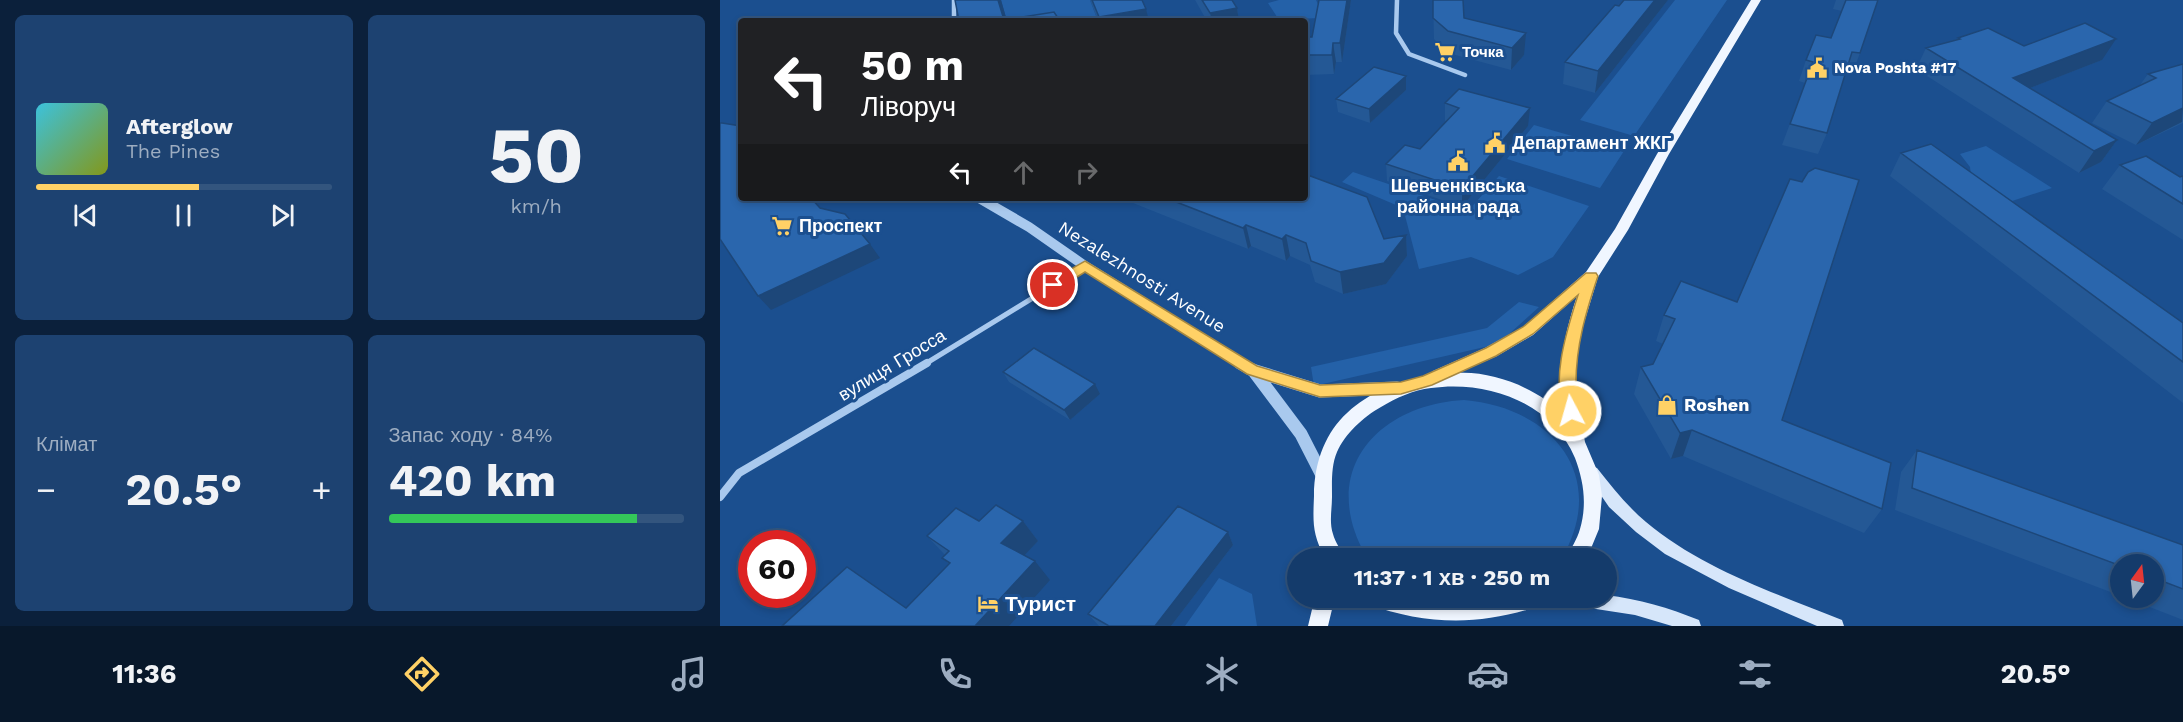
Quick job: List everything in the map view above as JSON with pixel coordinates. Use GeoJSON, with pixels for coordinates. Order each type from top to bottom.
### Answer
{"type":"FeatureCollection","features":[{"type":"Feature","properties":{"kind":"main road"},"geometry":{"type":"LineString","coordinates":[[1577,444],[1568,394],[1569,357],[1575,326],[1591,276],[1621,230],[1662,154],[1756,0]]}},
{"type":"Feature","properties":{"kind":"main road"},"geometry":{"type":"LineString","coordinates":[[1427,381],[1491,352],[1528,331],[1591,276]]}},
{"type":"Feature","properties":{"kind":"main road"},"geometry":{"type":"LineString","coordinates":[[1330,548],[1323,533],[1323,479],[1327,456],[1340,434],[1378,399],[1401,388],[1427,381],[1454,378],[1480,380],[1506,387],[1531,398],[1552,414],[1577,444],[1599,483],[1646,534],[1696,564],[1750,590],[1836,626]]}},
{"type":"Feature","properties":{"kind":"main road"},"geometry":{"type":"LineString","coordinates":[[1581,548],[1589,531],[1593,508],[1592,485],[1587,463]]}},
{"type":"Feature","properties":{"kind":"main road"},"geometry":{"type":"LineString","coordinates":[[1617,603],[1669,616],[1693,626]]}},
{"type":"Feature","properties":{"kind":"main road"},"geometry":{"type":"LineString","coordinates":[[1318,626],[1322,608]]}},
{"type":"Feature","properties":{"kind":"main road"},"geometry":{"type":"LineString","coordinates":[[1394,608],[1424,618],[1477,622],[1517,608]]}},
{"type":"Feature","properties":{"kind":"street"},"geometry":{"type":"LineString","coordinates":[[954,0],[954,18]]}},
{"type":"Feature","properties":{"kind":"street"},"geometry":{"type":"LineString","coordinates":[[1397,0],[1396,33],[1408,54],[1465,75]]}},
{"type":"Feature","properties":{"kind":"street","name":"Nezalezhnosti Avenue"},"geometry":{"type":"LineString","coordinates":[[984,201],[1029,227],[1085,266],[1252,370]]}},
{"type":"Feature","properties":{"kind":"street","name":"вулиця Гросса"},"geometry":{"type":"LineString","coordinates":[[720,497],[739,473],[922,366],[1085,266]]}},
{"type":"Feature","properties":{"kind":"street"},"geometry":{"type":"LineString","coordinates":[[1252,370],[1320,391],[1401,388]]}},
{"type":"Feature","properties":{"kind":"street"},"geometry":{"type":"LineString","coordinates":[[1252,370],[1306,440],[1323,479]]}},
{"type":"Feature","properties":{"kind":"shaded area"},"geometry":{"type":"Polygon","coordinates":[[[1001,0],[1090,0],[1097,18],[1006,18],[1001,0]]]}},
{"type":"Feature","properties":{"kind":"shaded area"},"geometry":{"type":"Polygon","coordinates":[[[1279,0],[1316,0],[1320,8],[1318,18],[1278,18],[1268,3],[1279,0]]]}},
{"type":"Feature","properties":{"kind":"shaded area"},"geometry":{"type":"Polygon","coordinates":[[[1675,0],[1727,0],[1634,136],[1580,120],[1675,0]]]}},
{"type":"Feature","properties":{"kind":"shaded area"},"geometry":{"type":"Polygon","coordinates":[[[1534,125],[1624,151],[1600,188],[1507,159],[1534,125]]]}},
{"type":"Feature","properties":{"kind":"shaded area"},"geometry":{"type":"Polygon","coordinates":[[[1986,146],[2052,188],[2009,202],[1971,175],[1970,167],[1960,154],[1986,146]]]}},
{"type":"Feature","properties":{"kind":"shaded area"},"geometry":{"type":"Polygon","coordinates":[[[1353,172],[1468,211],[1499,176],[1589,206],[1553,257],[1518,275],[1471,257],[1419,269],[1403,208],[1342,182],[1353,172]]]}},
{"type":"Feature","properties":{"kind":"shaded area"},"geometry":{"type":"Polygon","coordinates":[[[1519,302],[1539,307],[1498,344],[1314,386],[1311,367],[1487,328],[1519,302]]]}},
{"type":"Feature","properties":{"kind":"shaded area"},"geometry":{"type":"Polygon","coordinates":[[[1464,400],[1495,405],[1522,416],[1545,431],[1563,450],[1575,473],[1579,499],[1575,527],[1566,548],[1363,548],[1353,525],[1349,497],[1353,471],[1364,448],[1382,429],[1405,415],[1433,405],[1464,400]]]}},
{"type":"Feature","properties":{"kind":"shaded area"},"geometry":{"type":"Polygon","coordinates":[[[1219,578],[1252,594],[1257,626],[1185,626],[1219,578]]]}},
{"type":"Feature","properties":{"kind":"building"},"geometry":{"type":"Polygon","coordinates":[[[955,0],[998,0],[1003,18],[958,18],[955,0]]]}},
{"type":"Feature","properties":{"kind":"building"},"geometry":{"type":"Polygon","coordinates":[[[1092,0],[1142,0],[1146,9],[1099,17],[1092,0]]]}},
{"type":"Feature","properties":{"kind":"building"},"geometry":{"type":"Polygon","coordinates":[[[1202,0],[1232,0],[1237,8],[1210,13],[1202,0]]]}},
{"type":"Feature","properties":{"kind":"building"},"geometry":{"type":"Polygon","coordinates":[[[1319,0],[1347,0],[1340,43],[1333,43],[1332,55],[1308,55],[1308,37],[1312,37],[1319,0]]]}},
{"type":"Feature","properties":{"kind":"building"},"geometry":{"type":"Polygon","coordinates":[[[1433,0],[1463,0],[1464,18],[1526,33],[1512,48],[1448,31],[1433,18],[1433,0]]]}},
{"type":"Feature","properties":{"kind":"building"},"geometry":{"type":"Polygon","coordinates":[[[1624,0],[1655,0],[1598,71],[1565,62],[1615,5],[1619,6],[1624,0]]]}},
{"type":"Feature","properties":{"kind":"building"},"geometry":{"type":"Polygon","coordinates":[[[1846,0],[1878,0],[1860,53],[1852,52],[1827,133],[1790,124],[1813,62],[1806,60],[1816,35],[1831,38],[1846,0]]]}},
{"type":"Feature","properties":{"kind":"building"},"geometry":{"type":"Polygon","coordinates":[[[1054,12],[1058,18],[1016,18],[1054,12]]]}},
{"type":"Feature","properties":{"kind":"building"},"geometry":{"type":"Polygon","coordinates":[[[2085,23],[2116,39],[2013,78],[2117,140],[2094,151],[1926,48],[1960,39],[1958,38],[1988,28],[2024,46],[2085,23]]]}},
{"type":"Feature","properties":{"kind":"building"},"geometry":{"type":"Polygon","coordinates":[[[2183,64],[2183,108],[2152,123],[2107,101],[2156,78],[2148,74],[2183,64]]]}},
{"type":"Feature","properties":{"kind":"building"},"geometry":{"type":"Polygon","coordinates":[[[1374,67],[1406,76],[1369,109],[1336,99],[1374,67]]]}},
{"type":"Feature","properties":{"kind":"building"},"geometry":{"type":"Polygon","coordinates":[[[1459,89],[1530,108],[1462,189],[1386,164],[1405,145],[1420,149],[1459,108],[1445,103],[1459,89]]]}},
{"type":"Feature","properties":{"kind":"building","name":"Проспект"},"geometry":{"type":"Polygon","coordinates":[[[720,123],[738,126],[738,201],[814,201],[820,208],[845,214],[870,244],[758,296],[720,239],[720,123]]]}},
{"type":"Feature","properties":{"kind":"building"},"geometry":{"type":"Polygon","coordinates":[[[1931,144],[2183,323],[2183,362],[1901,153],[1931,144]]]}},
{"type":"Feature","properties":{"kind":"building"},"geometry":{"type":"Polygon","coordinates":[[[2146,156],[2180,177],[2183,176],[2183,204],[2120,165],[2146,156]]]}},
{"type":"Feature","properties":{"kind":"building"},"geometry":{"type":"Polygon","coordinates":[[[1815,168],[1859,180],[1782,420],[1891,463],[1882,509],[1692,430],[1680,433],[1641,367],[1653,364],[1675,319],[1664,315],[1681,281],[1737,302],[1790,179],[1802,182],[1808,172],[1815,168]]]}},
{"type":"Feature","properties":{"kind":"building"},"geometry":{"type":"Polygon","coordinates":[[[1308,175],[1367,197],[1384,239],[1406,235],[1384,263],[1340,272],[1311,261],[1306,243],[1286,235],[1282,239],[1246,225],[1243,228],[1174,201],[1308,201],[1308,175]]]}},
{"type":"Feature","properties":{"kind":"building"},"geometry":{"type":"Polygon","coordinates":[[[1034,348],[1095,384],[1064,410],[1003,372],[1034,348]]]}},
{"type":"Feature","properties":{"kind":"building"},"geometry":{"type":"Polygon","coordinates":[[[1917,450],[2183,545],[2183,589],[2164,582],[2164,554],[2110,554],[2110,562],[1912,488],[1917,450]]]}},
{"type":"Feature","properties":{"kind":"building"},"geometry":{"type":"Polygon","coordinates":[[[996,505],[1023,521],[1001,543],[1035,561],[975,626],[782,626],[802,608],[816,608],[816,595],[847,567],[906,608],[950,563],[942,558],[949,551],[927,536],[956,508],[979,521],[996,505]]]}},
{"type":"Feature","properties":{"kind":"building"},"geometry":{"type":"Polygon","coordinates":[[[1178,506],[1228,532],[1155,626],[1109,626],[1088,614],[1178,506]]]}},
{"type":"Feature","properties":{"kind":"place","name":"Точка"},"geometry":{"type":"Point","coordinates":[1445,52]}},
{"type":"Feature","properties":{"kind":"place","name":"Nova Poshta #17"},"geometry":{"type":"Point","coordinates":[1817,68]}},
{"type":"Feature","properties":{"kind":"place","name":"Департамент ЖКГ"},"geometry":{"type":"Point","coordinates":[1495,143]}},
{"type":"Feature","properties":{"kind":"place","name":"Шевченківська районна рада"},"geometry":{"type":"Point","coordinates":[1458,161]}},
{"type":"Feature","properties":{"kind":"place","name":"Проспект"},"geometry":{"type":"Point","coordinates":[782,226]}},
{"type":"Feature","properties":{"kind":"place","name":"Roshen"},"geometry":{"type":"Point","coordinates":[1667,405]}},
{"type":"Feature","properties":{"kind":"place","name":"Турист"},"geometry":{"type":"Point","coordinates":[988,604]}},
{"type":"Feature","properties":{"kind":"route"},"geometry":{"type":"LineString","coordinates":[[1053,285],[1085,266],[1252,370],[1320,391],[1401,388],[1427,381],[1491,352],[1528,331],[1591,276],[1575,326],[1569,357],[1568,394],[1571,411]]}}]}
